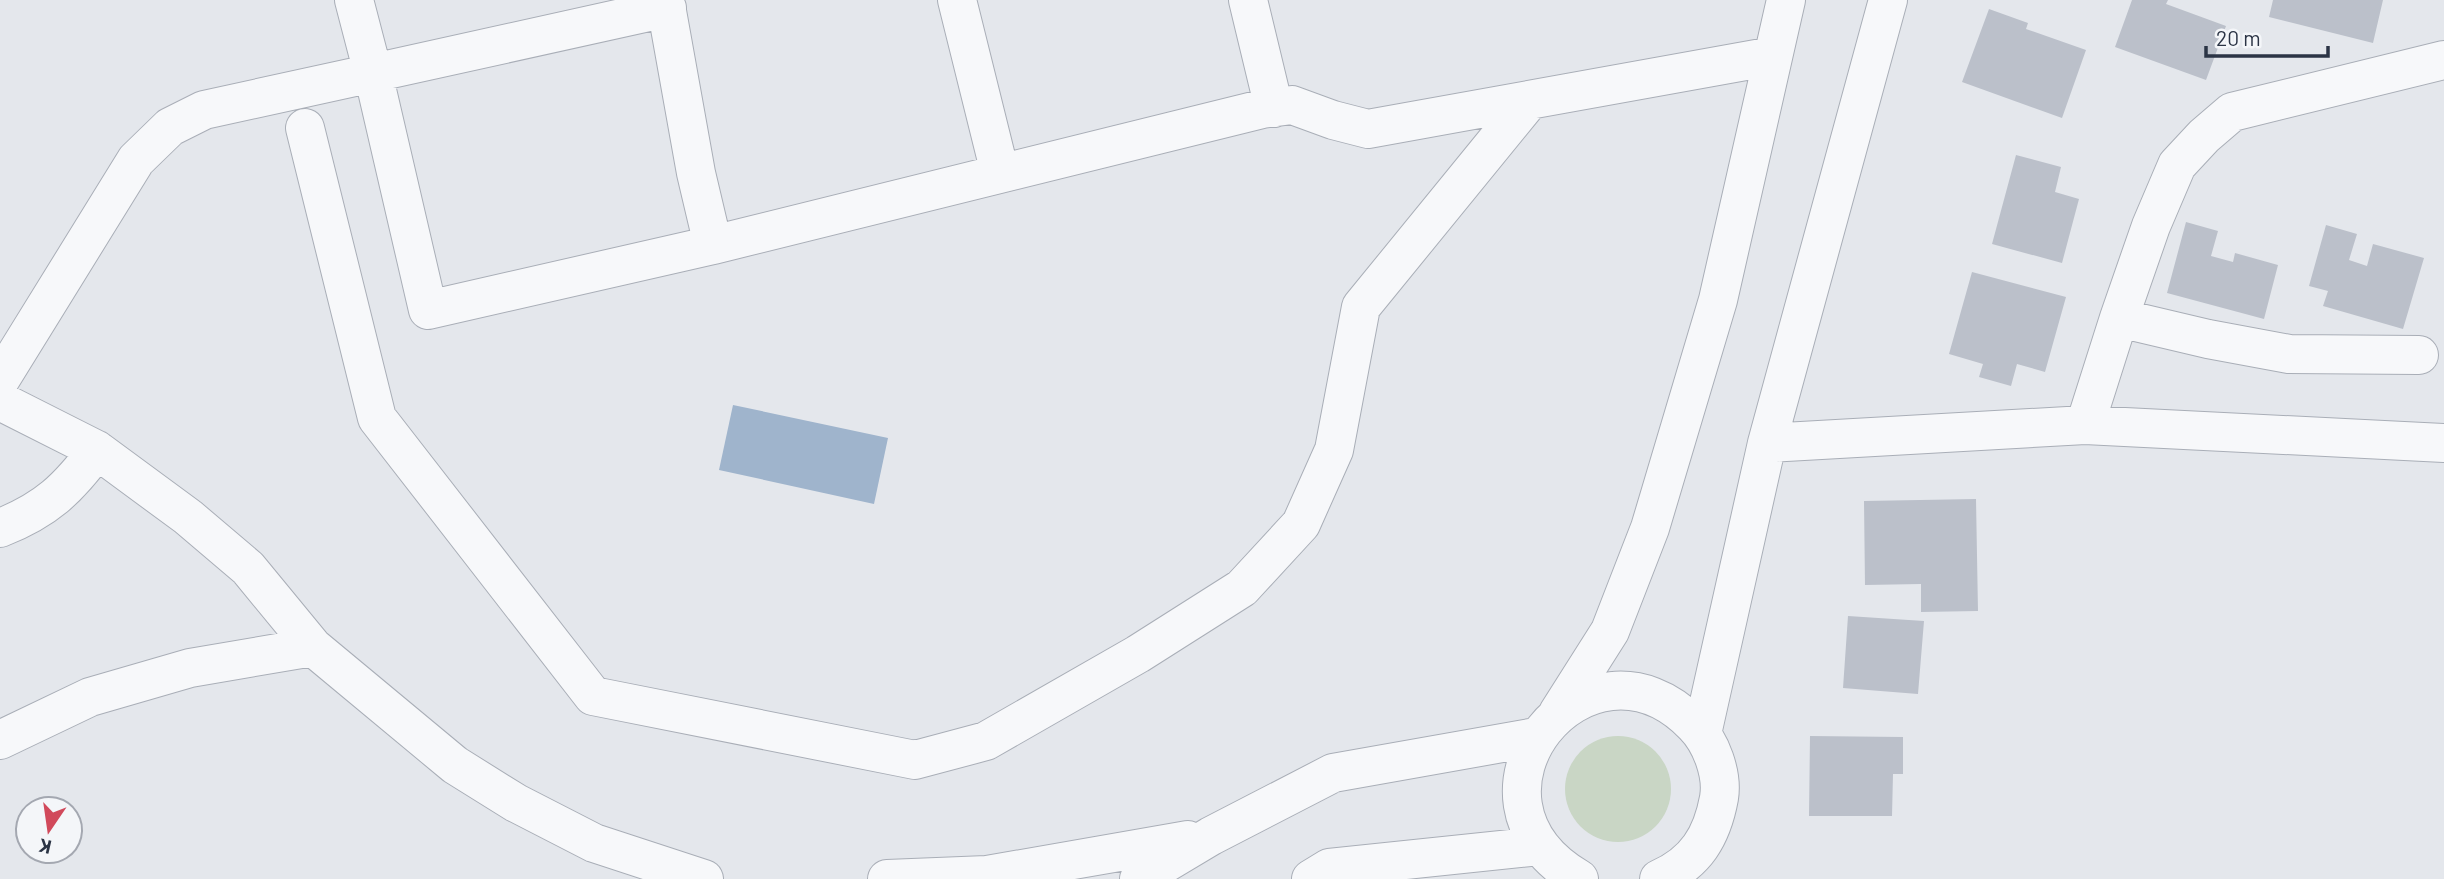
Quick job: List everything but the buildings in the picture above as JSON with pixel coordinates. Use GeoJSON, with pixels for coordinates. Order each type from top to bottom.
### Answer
{"type":"FeatureCollection","features":[{"type":"Feature","properties":{"kind":"street"},"geometry":{"type":"LineString","coordinates":[[354,0],[428,310],[713,245],[1214,120],[1274,108],[1292,105],[1368,129],[1773,56]]}},
{"type":"Feature","properties":{"kind":"street"},"geometry":{"type":"LineString","coordinates":[[957,0],[1000,173]]}},
{"type":"Feature","properties":{"kind":"street"},"geometry":{"type":"LineString","coordinates":[[1248,0],[1274,108]]}},
{"type":"Feature","properties":{"kind":"street"},"geometry":{"type":"LineString","coordinates":[[1555,866],[1531,832],[1522,800],[1524,768],[1547,725],[1610,631],[1650,528],[1718,300],[1786,0]]}},
{"type":"Feature","properties":{"kind":"street"},"geometry":{"type":"LineString","coordinates":[[1702,734],[1767,443],[1888,0]]}},
{"type":"Feature","properties":{"kind":"street"},"geometry":{"type":"LineString","coordinates":[[0,380],[136,160],[170,127],[204,110],[666,4],[696,173],[713,245]]}},
{"type":"Feature","properties":{"kind":"street"},"geometry":{"type":"LineString","coordinates":[[2085,425],[2151,226],[2178,165],[2232,111],[2444,60]]}},
{"type":"Feature","properties":{"kind":"street"},"geometry":{"type":"LineString","coordinates":[[305,128],[377,418],[593,696],[915,760],[986,741],[1138,654],[1242,587],[1301,524],[1334,450],[1361,307],[1530,101]]}},
{"type":"Feature","properties":{"kind":"street"},"geometry":{"type":"LineString","coordinates":[[2119,318],[2208,339],[2289,354],[2419,355]]}},
{"type":"Feature","properties":{"kind":"street"},"geometry":{"type":"LineString","coordinates":[[0,401],[97,450],[188,517],[248,568],[313,647],[455,765],[516,803],[594,843],[704,879]]}},
{"type":"Feature","properties":{"kind":"street"},"geometry":{"type":"LineString","coordinates":[[1767,443],[2085,425],[2444,443]]}},
{"type":"Feature","properties":{"kind":"street"},"geometry":{"type":"LineString","coordinates":[[0,528],[51,500],[72,483],[97,450]]}},
{"type":"Feature","properties":{"kind":"street"},"geometry":{"type":"LineString","coordinates":[[0,740],[90,697],[190,668],[313,647]]}},
{"type":"Feature","properties":{"kind":"street"},"geometry":{"type":"LineString","coordinates":[[1139,879],[1211,836],[1333,773],[1547,725],[1586,697],[1618,690],[1650,695],[1679,710],[1702,734],[1715,762],[1720,792],[1714,822],[1698,864],[1659,879]]}},
{"type":"Feature","properties":{"kind":"street"},"geometry":{"type":"LineString","coordinates":[[887,879],[988,877],[1211,836]]}},
{"type":"Feature","properties":{"kind":"street"},"geometry":{"type":"LineString","coordinates":[[1311,879],[1329,868],[1555,866]]}},
{"type":"Feature","properties":{"kind":"green space"},"geometry":{"type":"Polygon","coordinates":[[[1618,736],[1638,740],[1655,752],[1667,769],[1671,789],[1667,809],[1655,826],[1638,838],[1618,842],[1598,838],[1581,826],[1569,809],[1565,789],[1569,769],[1581,752],[1598,740],[1618,736]]]}},
{"type":"Feature","properties":{"kind":"water"},"geometry":{"type":"Polygon","coordinates":[[[733,405],[888,438],[874,504],[719,470],[733,405]]]}}]}
